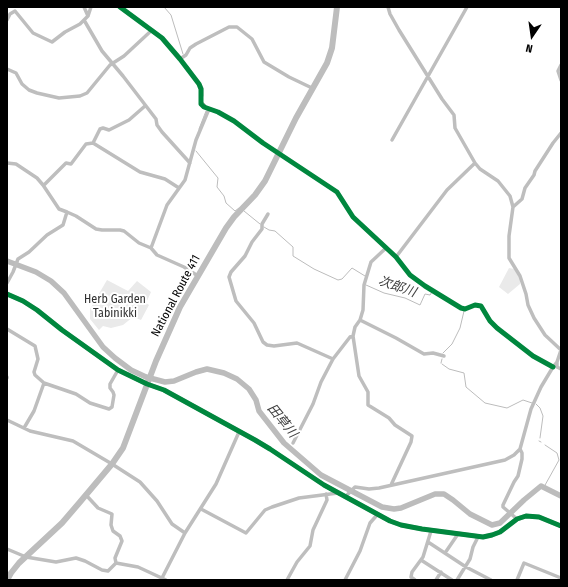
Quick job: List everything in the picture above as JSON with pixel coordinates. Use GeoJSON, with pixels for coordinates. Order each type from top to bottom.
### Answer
{"type":"FeatureCollection","features":[{"type":"Feature","properties":{"kind":"highway","name":"National Route 411"},"geometry":{"type":"LineString","coordinates":[[7,580],[11,573],[26,557],[62,523],[112,464],[123,448],[165,338],[180,307],[231,221],[262,185],[312,88],[324,70],[330,57],[337,7]]}},
{"type":"Feature","properties":{"kind":"street"},"geometry":{"type":"LineString","coordinates":[[84,7],[88,16]]}},
{"type":"Feature","properties":{"kind":"street"},"geometry":{"type":"LineString","coordinates":[[7,20],[9,13],[15,11],[33,32],[52,42],[65,32],[80,24],[88,16],[91,7]]}},
{"type":"Feature","properties":{"kind":"street"},"geometry":{"type":"LineString","coordinates":[[120,7],[162,38],[180,59],[199,84],[201,89],[201,104],[234,121],[278,153],[337,192],[352,217],[396,257],[410,275],[461,308],[465,309],[475,305],[481,306],[497,328],[533,356],[553,367]]}},
{"type":"Feature","properties":{"kind":"street"},"geometry":{"type":"LineString","coordinates":[[346,496],[355,487],[369,490],[505,460],[514,455],[520,449],[531,410],[557,362],[561,350],[545,335],[534,318],[528,305],[520,276],[509,258],[508,236],[513,207],[510,196],[493,176],[480,169],[475,163],[455,128],[454,115],[428,77],[393,20],[388,7]]}},
{"type":"Feature","properties":{"kind":"street"},"geometry":{"type":"LineString","coordinates":[[392,140],[467,7]]}},
{"type":"Feature","properties":{"kind":"street"},"geometry":{"type":"LineString","coordinates":[[84,20],[102,51],[156,119],[162,132],[190,163]]}},
{"type":"Feature","properties":{"kind":"street"},"geometry":{"type":"LineString","coordinates":[[180,59],[196,44],[229,27],[237,28],[252,39],[264,62],[289,77],[312,88]]}},
{"type":"Feature","properties":{"kind":"street"},"geometry":{"type":"LineString","coordinates":[[7,68],[16,73],[22,84],[29,90],[49,96],[67,98],[80,96],[87,93],[113,63],[124,56],[152,30]]}},
{"type":"Feature","properties":{"kind":"street"},"geometry":{"type":"LineString","coordinates":[[561,65],[558,70],[561,80]]}},
{"type":"Feature","properties":{"kind":"street"},"geometry":{"type":"LineString","coordinates":[[93,144],[100,129],[103,128],[109,130],[129,120],[145,106]]}},
{"type":"Feature","properties":{"kind":"street"},"geometry":{"type":"LineString","coordinates":[[151,248],[167,205],[185,180],[196,140],[209,109]]}},
{"type":"Feature","properties":{"kind":"street"},"geometry":{"type":"LineString","coordinates":[[513,207],[522,198],[525,188],[535,171],[561,133]]}},
{"type":"Feature","properties":{"kind":"street"},"geometry":{"type":"LineString","coordinates":[[44,186],[66,163],[71,164],[86,144],[93,144],[140,172],[157,176],[179,188]]}},
{"type":"Feature","properties":{"kind":"street"},"geometry":{"type":"LineString","coordinates":[[7,163],[16,164],[36,178],[44,186],[59,209],[76,216],[96,229],[124,231],[139,243],[151,248],[157,255],[198,276]]}},
{"type":"Feature","properties":{"kind":"street"},"geometry":{"type":"LineString","coordinates":[[396,257],[447,190],[475,163]]}},
{"type":"Feature","properties":{"kind":"street"},"geometry":{"type":"LineString","coordinates":[[7,283],[18,259],[29,252],[46,235],[62,225],[67,212]]}},
{"type":"Feature","properties":{"kind":"street"},"geometry":{"type":"LineString","coordinates":[[268,214],[262,224],[262,229],[252,242],[245,256],[231,272],[229,277],[236,301],[254,323],[263,342],[267,345],[274,346],[297,344],[333,359]]}},
{"type":"Feature","properties":{"kind":"street"},"geometry":{"type":"LineString","coordinates":[[386,248],[371,262],[364,285],[360,320],[354,327],[352,336],[359,376],[368,392],[368,406],[389,418],[395,425],[412,436],[411,442],[391,485]]}},
{"type":"Feature","properties":{"kind":"street"},"geometry":{"type":"LineString","coordinates":[[7,294],[38,310],[62,330],[118,370],[149,379],[164,390],[270,449],[338,494],[346,496],[377,515],[401,525],[431,531],[478,537],[486,537],[497,534],[515,518],[526,516],[532,516],[561,526]]}},
{"type":"Feature","properties":{"kind":"street"},"geometry":{"type":"LineString","coordinates":[[360,320],[424,354],[433,353],[444,356]]}},
{"type":"Feature","properties":{"kind":"street"},"geometry":{"type":"LineString","coordinates":[[7,329],[35,346],[38,359],[34,372],[35,375],[44,383],[76,394],[90,403],[109,409],[112,406],[114,392],[110,388],[110,384],[118,370]]}},
{"type":"Feature","properties":{"kind":"street"},"geometry":{"type":"LineString","coordinates":[[293,443],[313,404],[321,382],[333,359],[352,336]]}},
{"type":"Feature","properties":{"kind":"street"},"geometry":{"type":"LineString","coordinates":[[557,362],[557,367],[561,369]]}},
{"type":"Feature","properties":{"kind":"street"},"geometry":{"type":"LineString","coordinates":[[24,428],[34,411],[44,383]]}},
{"type":"Feature","properties":{"kind":"street"},"geometry":{"type":"LineString","coordinates":[[7,420],[36,433],[74,441],[112,464],[140,482],[157,501],[172,524],[185,533]]}},
{"type":"Feature","properties":{"kind":"street"},"geometry":{"type":"LineString","coordinates":[[161,579],[185,533],[216,484],[239,432]]}},
{"type":"Feature","properties":{"kind":"street"},"geometry":{"type":"LineString","coordinates":[[515,518],[503,507],[518,476],[522,459],[520,449]]}},
{"type":"Feature","properties":{"kind":"street"},"geometry":{"type":"LineString","coordinates":[[287,580],[297,562],[310,546],[313,530],[327,500],[326,494]]}},
{"type":"Feature","properties":{"kind":"street"},"geometry":{"type":"LineString","coordinates":[[201,509],[246,533],[265,510],[298,498],[338,494]]}},
{"type":"Feature","properties":{"kind":"street"},"geometry":{"type":"LineString","coordinates":[[86,495],[98,508],[112,514],[111,525],[113,531],[120,536],[122,541],[115,558],[116,563]]}},
{"type":"Feature","properties":{"kind":"street"},"geometry":{"type":"LineString","coordinates":[[346,580],[360,551],[370,523],[377,515]]}},
{"type":"Feature","properties":{"kind":"street"},"geometry":{"type":"LineString","coordinates":[[415,580],[410,578],[412,572],[421,560],[431,531]]}},
{"type":"Feature","properties":{"kind":"street"},"geometry":{"type":"LineString","coordinates":[[445,553],[458,534]]}},
{"type":"Feature","properties":{"kind":"street"},"geometry":{"type":"LineString","coordinates":[[457,580],[466,567],[478,537]]}},
{"type":"Feature","properties":{"kind":"street"},"geometry":{"type":"LineString","coordinates":[[428,542],[466,567],[491,580]]}},
{"type":"Feature","properties":{"kind":"street"},"geometry":{"type":"LineString","coordinates":[[7,549],[26,557],[56,562],[76,558],[102,570],[108,571],[116,563]]}},
{"type":"Feature","properties":{"kind":"street"},"geometry":{"type":"LineString","coordinates":[[421,560],[452,580]]}},
{"type":"Feature","properties":{"kind":"street"},"geometry":{"type":"LineString","coordinates":[[116,563],[138,567],[166,580]]}},
{"type":"Feature","properties":{"kind":"street"},"geometry":{"type":"LineString","coordinates":[[517,580],[524,563],[561,578]]}},
{"type":"Feature","properties":{"kind":"street"},"geometry":{"type":"LineString","coordinates":[[436,580],[441,572]]}},
{"type":"Feature","properties":{"kind":"green space"},"geometry":{"type":"Polygon","coordinates":[[[509,268],[514,269],[520,279],[520,284],[508,294],[499,287],[509,268]]]}},
{"type":"Feature","properties":{"kind":"green space","name":"Herb Garden Tabinikki"},"geometry":{"type":"Polygon","coordinates":[[[107,280],[128,291],[137,281],[151,292],[146,303],[149,305],[141,320],[133,317],[123,325],[111,328],[103,326],[99,330],[90,319],[90,309],[107,280]]]}},
{"type":"Feature","properties":{"kind":"waterway","name":"次郎川"},"geometry":{"type":"LineString","coordinates":[[164,7],[171,15],[183,54]]}},
{"type":"Feature","properties":{"kind":"waterway","name":"次郎川"},"geometry":{"type":"LineString","coordinates":[[188,66],[194,75]]}},
{"type":"Feature","properties":{"kind":"waterway","name":"次郎川"},"geometry":{"type":"LineString","coordinates":[[201,84],[203,88],[203,96]]}},
{"type":"Feature","properties":{"kind":"waterway","name":"次郎川"},"geometry":{"type":"LineString","coordinates":[[202,101],[206,105]]}},
{"type":"Feature","properties":{"kind":"waterway","name":"次郎川"},"geometry":{"type":"LineString","coordinates":[[199,129],[206,111]]}},
{"type":"Feature","properties":{"kind":"waterway","name":"次郎川"},"geometry":{"type":"LineString","coordinates":[[196,151],[218,178],[217,187],[224,196],[226,203],[235,211],[239,208]]}},
{"type":"Feature","properties":{"kind":"waterway","name":"次郎川"},"geometry":{"type":"LineString","coordinates":[[244,211],[260,224]]}},
{"type":"Feature","properties":{"kind":"waterway","name":"次郎川"},"geometry":{"type":"LineString","coordinates":[[264,227],[275,231],[293,247],[293,256],[314,269],[338,280],[342,279],[352,268],[365,276]]}},
{"type":"Feature","properties":{"kind":"waterway","name":"田草川"},"geometry":{"type":"LineString","coordinates":[[7,261],[36,272],[51,281],[64,293],[103,347],[131,370],[146,377],[165,382],[174,381],[207,369],[224,373],[237,379],[249,389],[256,400],[259,411],[284,443],[321,475],[382,507],[394,509],[401,508],[435,494],[444,494],[470,514],[492,525],[500,523],[541,486],[561,496]]}},
{"type":"Feature","properties":{"kind":"waterway","name":"次郎川"},"geometry":{"type":"LineString","coordinates":[[366,285],[384,293],[405,298],[420,305],[425,294],[430,295],[432,292]]}},
{"type":"Feature","properties":{"kind":"waterway","name":"次郎川"},"geometry":{"type":"LineString","coordinates":[[443,353],[452,344],[460,328],[464,311],[462,310]]}},
{"type":"Feature","properties":{"kind":"waterway","name":"次郎川"},"geometry":{"type":"LineString","coordinates":[[441,363],[442,359]]}},
{"type":"Feature","properties":{"kind":"waterway","name":"次郎川"},"geometry":{"type":"LineString","coordinates":[[442,364],[449,369],[464,373],[466,387],[485,403],[507,408],[523,400],[532,403]]}},
{"type":"Feature","properties":{"kind":"waterway","name":"次郎川"},"geometry":{"type":"LineString","coordinates":[[536,404],[540,408],[543,416],[540,438]]}},
{"type":"Feature","properties":{"kind":"waterway","name":"次郎川"},"geometry":{"type":"LineString","coordinates":[[544,487],[559,460],[557,453],[545,445]]}},
{"type":"Feature","properties":{"kind":"cycle path"},"geometry":{"type":"LineString","coordinates":[[120,7],[162,38],[180,59],[199,84],[201,89],[201,104],[204,107],[218,112],[234,121],[263,143],[337,192],[353,217],[396,257],[410,275],[461,308],[465,309],[475,305],[481,306],[490,321],[497,328],[533,356],[553,367]]}},
{"type":"Feature","properties":{"kind":"cycle path"},"geometry":{"type":"LineString","coordinates":[[7,294],[23,301],[37,310],[118,370],[147,384],[164,390],[255,440],[324,485],[390,521],[401,525],[422,529],[483,537],[500,532],[517,519],[526,516],[539,517],[561,526]]}}]}
